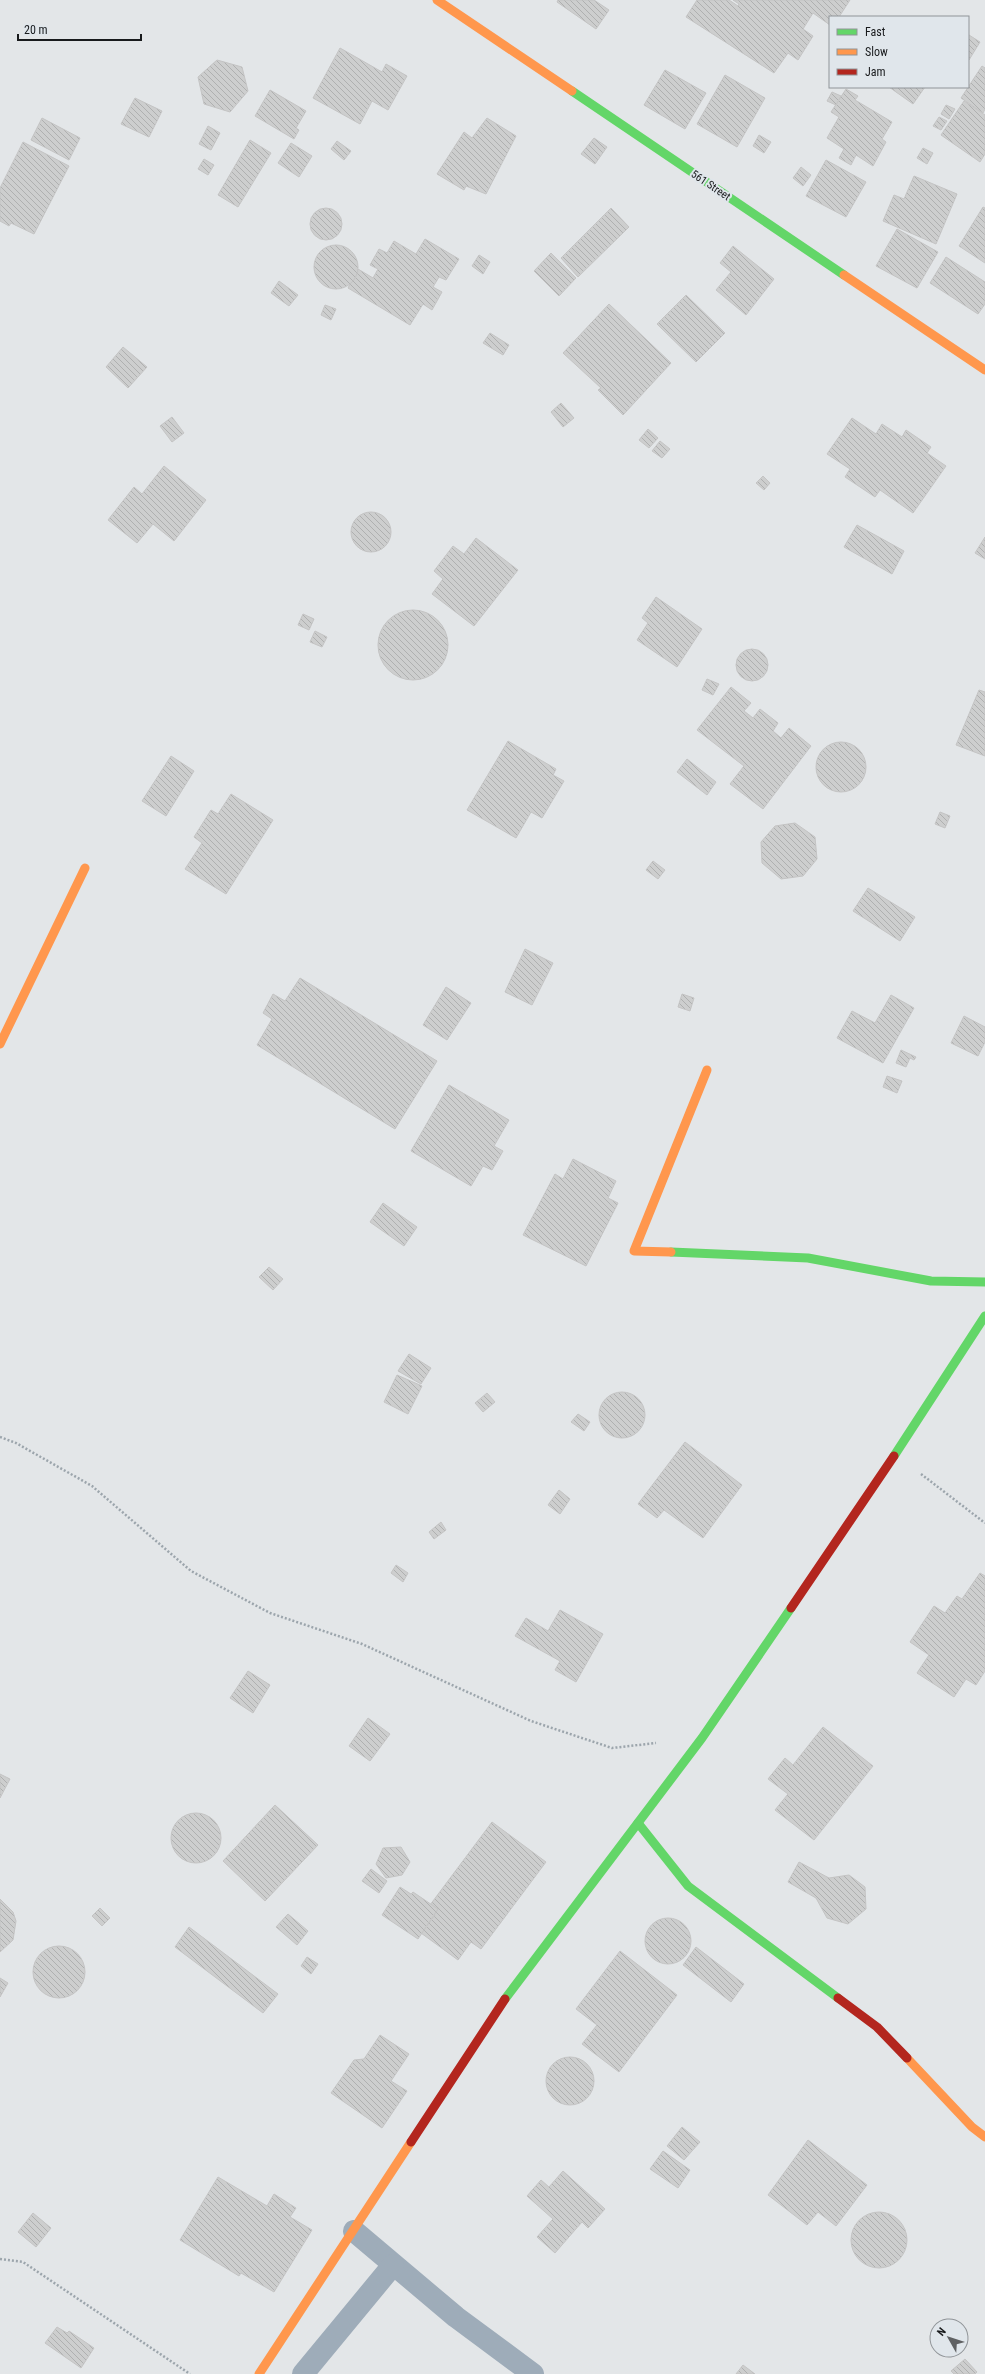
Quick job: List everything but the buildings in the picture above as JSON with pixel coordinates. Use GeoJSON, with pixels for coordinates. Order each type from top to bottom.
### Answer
{"type":"FeatureCollection","features":[{"type":"Feature","properties":{"kind":"street","name":"561 Street"},"geometry":{"type":"LineString","coordinates":[[437,0],[985,370]]}},
{"type":"Feature","properties":{"kind":"street"},"geometry":{"type":"LineString","coordinates":[[0,1044],[85,868]]}},
{"type":"Feature","properties":{"kind":"street"},"geometry":{"type":"LineString","coordinates":[[707,1070],[634,1252],[808,1258],[931,1281],[985,1282]]}},
{"type":"Feature","properties":{"kind":"street"},"geometry":{"type":"LineString","coordinates":[[259,2374],[511,1990],[702,1738],[895,1454],[985,1316]]}},
{"type":"Feature","properties":{"kind":"street"},"geometry":{"type":"LineString","coordinates":[[638,1823],[688,1886],[877,2027],[972,2127],[985,2137]]}},
{"type":"Feature","properties":{"kind":"street"},"geometry":{"type":"LineString","coordinates":[[354,2231],[456,2317],[533,2374]]}},
{"type":"Feature","properties":{"kind":"street"},"geometry":{"type":"LineString","coordinates":[[303,2374],[393,2265]]}},
{"type":"Feature","properties":{"kind":"path"},"geometry":{"type":"LineString","coordinates":[[0,1437],[16,1442],[92,1486],[191,1571],[270,1613],[362,1644],[531,1721],[612,1748],[702,1738]]}},
{"type":"Feature","properties":{"kind":"path"},"geometry":{"type":"LineString","coordinates":[[895,1454],[985,1523]]}},
{"type":"Feature","properties":{"kind":"path"},"geometry":{"type":"LineString","coordinates":[[0,2259],[22,2262],[190,2374]]}},
{"type":"Feature","properties":{"kind":"traffic: fast"},"geometry":{"type":"LineString","coordinates":[[572,91],[844,275]]}},
{"type":"Feature","properties":{"kind":"traffic: fast"},"geometry":{"type":"LineString","coordinates":[[671,1252],[808,1258],[931,1281],[985,1282]]}},
{"type":"Feature","properties":{"kind":"traffic: fast"},"geometry":{"type":"LineString","coordinates":[[894,1456],[985,1316]]}},
{"type":"Feature","properties":{"kind":"traffic: fast"},"geometry":{"type":"LineString","coordinates":[[505,1999],[702,1738],[791,1608]]}},
{"type":"Feature","properties":{"kind":"traffic: fast"},"geometry":{"type":"LineString","coordinates":[[638,1823],[688,1886],[838,1998]]}},
{"type":"Feature","properties":{"kind":"traffic: slow"},"geometry":{"type":"LineString","coordinates":[[437,0],[572,91]]}},
{"type":"Feature","properties":{"kind":"traffic: slow"},"geometry":{"type":"LineString","coordinates":[[844,275],[985,370]]}},
{"type":"Feature","properties":{"kind":"traffic: slow"},"geometry":{"type":"LineString","coordinates":[[0,1044],[85,868]]}},
{"type":"Feature","properties":{"kind":"traffic: slow"},"geometry":{"type":"LineString","coordinates":[[671,1252],[634,1251],[707,1070]]}},
{"type":"Feature","properties":{"kind":"traffic: slow"},"geometry":{"type":"LineString","coordinates":[[907,2058],[972,2127],[985,2137]]}},
{"type":"Feature","properties":{"kind":"traffic: slow"},"geometry":{"type":"LineString","coordinates":[[259,2374],[411,2142]]}},
{"type":"Feature","properties":{"kind":"traffic: jam"},"geometry":{"type":"LineString","coordinates":[[791,1608],[894,1456]]}},
{"type":"Feature","properties":{"kind":"traffic: jam"},"geometry":{"type":"LineString","coordinates":[[838,1998],[877,2027],[907,2058]]}},
{"type":"Feature","properties":{"kind":"traffic: jam"},"geometry":{"type":"LineString","coordinates":[[411,2142],[505,1999]]}}]}
